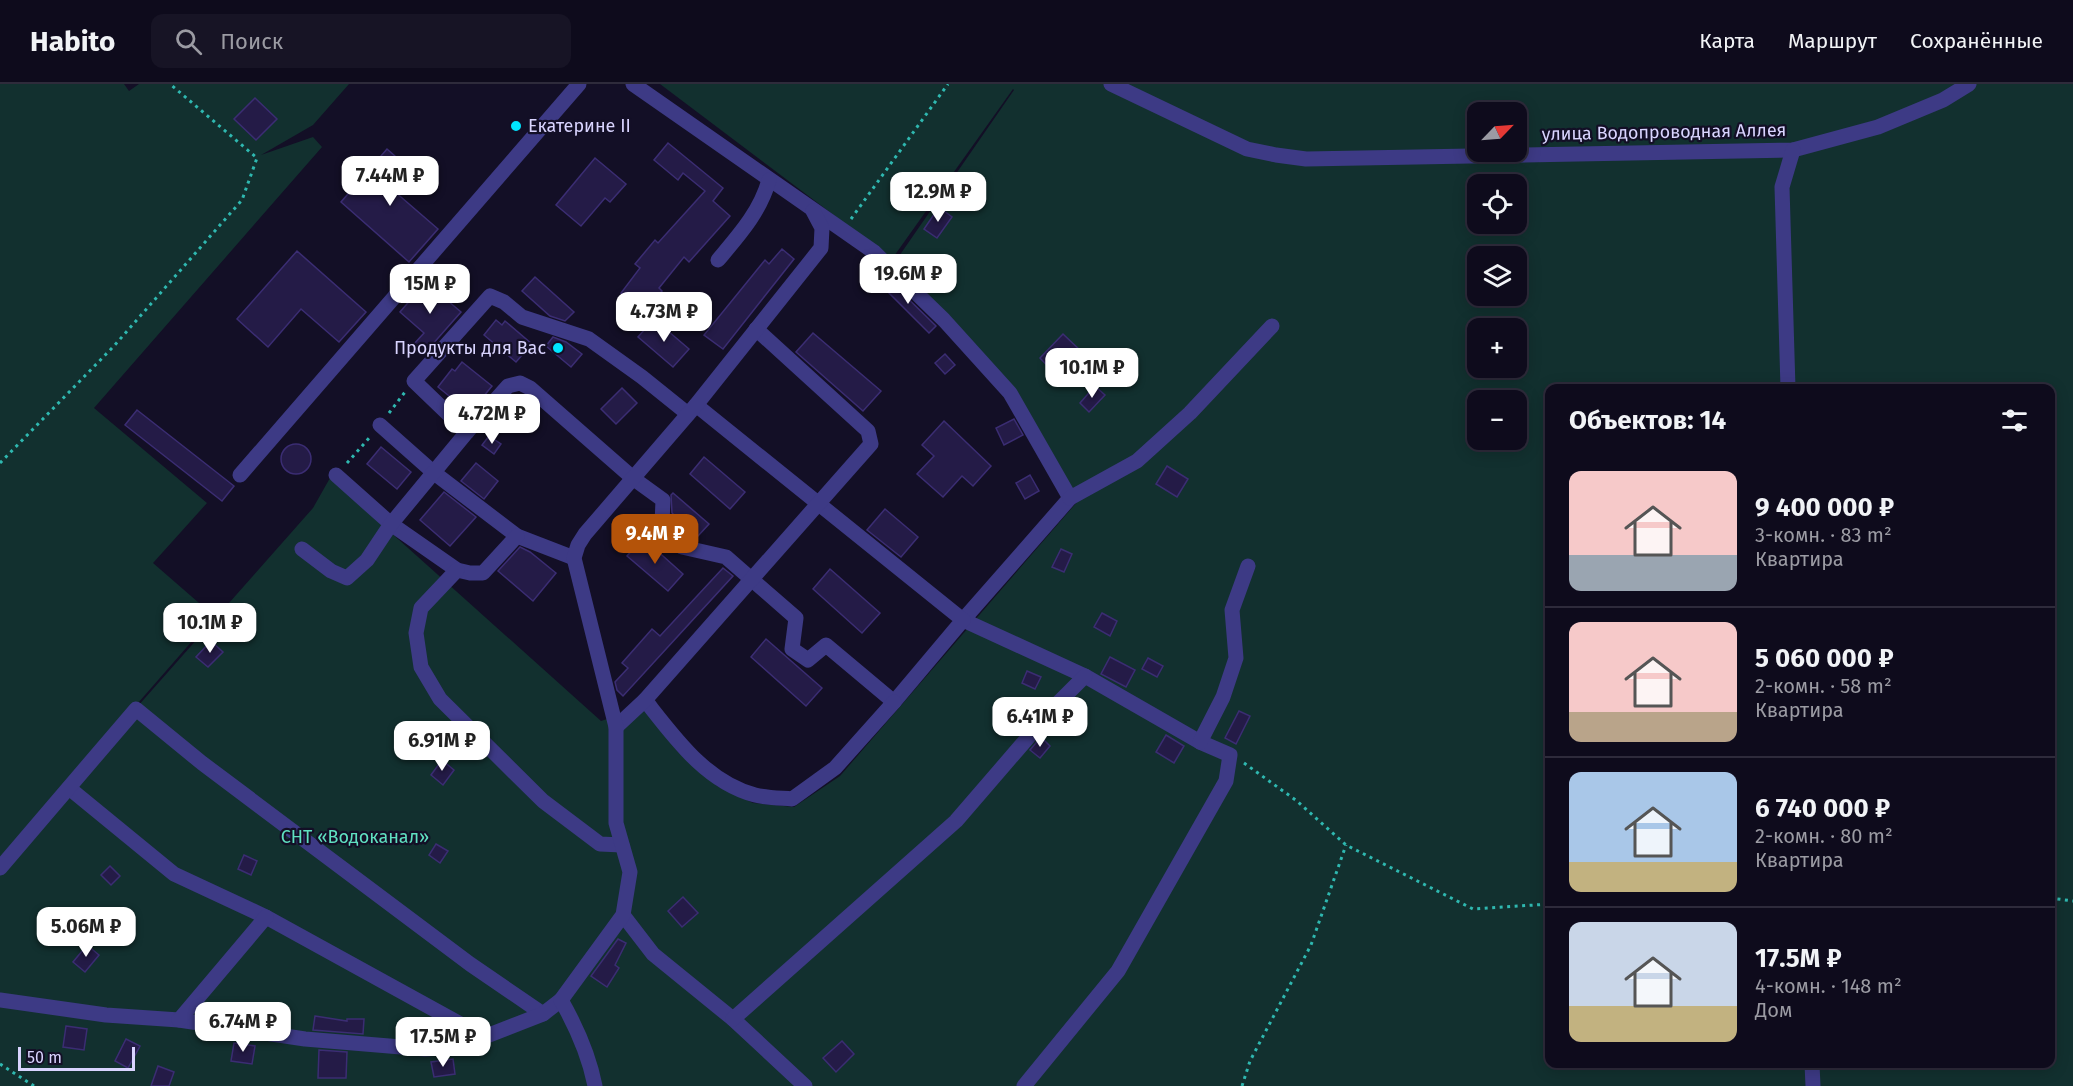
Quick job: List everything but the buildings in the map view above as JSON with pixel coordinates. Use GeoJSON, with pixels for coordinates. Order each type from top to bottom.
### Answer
{"type":"FeatureCollection","features":[{"type":"Feature","properties":{"kind":"street"},"geometry":{"type":"LineString","coordinates":[[240,475],[579,84]]}},
{"type":"Feature","properties":{"kind":"street"},"geometry":{"type":"LineString","coordinates":[[633,84],[882,259],[944,320],[1010,393],[1070,498]]}},
{"type":"Feature","properties":{"kind":"street","name":"улица Водопроводная Аллея"},"geometry":{"type":"LineString","coordinates":[[1111,84],[1247,149],[1306,159],[1792,150],[1878,127],[1943,100],[1969,84]]}},
{"type":"Feature","properties":{"kind":"street"},"geometry":{"type":"LineString","coordinates":[[1788,384],[1782,187],[1792,150]]}},
{"type":"Feature","properties":{"kind":"street"},"geometry":{"type":"LineString","coordinates":[[718,260],[755,213],[765,195],[769,180]]}},
{"type":"Feature","properties":{"kind":"street"},"geometry":{"type":"LineString","coordinates":[[0,1000],[106,1015],[179,1020],[305,1039],[425,1048],[454,1047],[484,1037],[543,1014],[561,1000],[623,915],[630,872],[616,823],[616,727],[574,558],[578,545],[692,410],[821,248],[822,228],[812,209]]}},
{"type":"Feature","properties":{"kind":"street"},"geometry":{"type":"LineString","coordinates":[[467,432],[414,381],[490,296],[504,302],[522,317],[589,339],[692,410],[818,502],[963,620],[1084,676],[1200,742],[1230,755],[1226,781],[1118,971],[1024,1086]]}},
{"type":"Feature","properties":{"kind":"street"},"geometry":{"type":"LineString","coordinates":[[645,700],[683,749],[723,782],[756,795],[792,799],[835,768],[1070,498],[1137,461],[1190,413],[1272,326]]}},
{"type":"Feature","properties":{"kind":"street"},"geometry":{"type":"LineString","coordinates":[[616,727],[645,700],[871,444],[868,431],[756,329]]}},
{"type":"Feature","properties":{"kind":"street"},"geometry":{"type":"LineString","coordinates":[[302,549],[330,571],[347,578],[367,560],[392,524],[467,432],[508,387],[520,383],[530,388],[634,479],[663,500],[662,524],[682,547],[726,557],[753,578],[796,618],[792,649],[808,660],[826,645],[894,702]]}},
{"type":"Feature","properties":{"kind":"street"},"geometry":{"type":"LineString","coordinates":[[380,425],[433,472],[517,536],[574,558]]}},
{"type":"Feature","properties":{"kind":"street"},"geometry":{"type":"LineString","coordinates":[[336,475],[392,524],[457,570],[483,573],[517,536]]}},
{"type":"Feature","properties":{"kind":"street"},"geometry":{"type":"LineString","coordinates":[[1200,742],[1223,697],[1236,658],[1232,610],[1248,566]]}},
{"type":"Feature","properties":{"kind":"street"},"geometry":{"type":"LineString","coordinates":[[457,570],[421,608],[416,633],[421,667],[440,699],[543,801],[600,844],[622,844]]}},
{"type":"Feature","properties":{"kind":"street"},"geometry":{"type":"LineString","coordinates":[[733,1020],[956,820],[1084,676]]}},
{"type":"Feature","properties":{"kind":"street"},"geometry":{"type":"LineString","coordinates":[[0,868],[136,709],[202,764],[470,964],[543,1014]]}},
{"type":"Feature","properties":{"kind":"street"},"geometry":{"type":"LineString","coordinates":[[69,788],[174,874],[266,917],[484,1037]]}},
{"type":"Feature","properties":{"kind":"street"},"geometry":{"type":"LineString","coordinates":[[623,915],[653,954],[733,1020],[805,1086]]}},
{"type":"Feature","properties":{"kind":"street"},"geometry":{"type":"LineString","coordinates":[[179,1020],[266,917]]}},
{"type":"Feature","properties":{"kind":"street"},"geometry":{"type":"LineString","coordinates":[[561,1000],[579,1032],[595,1086]]}},
{"type":"Feature","properties":{"kind":"street"},"geometry":{"type":"LineString","coordinates":[[1812,1068],[1813,1086]]}},
{"type":"Feature","properties":{"kind":"path"},"geometry":{"type":"LineString","coordinates":[[0,463],[114,346],[242,200],[257,158],[170,84]]}},
{"type":"Feature","properties":{"kind":"path"},"geometry":{"type":"LineString","coordinates":[[843,230],[948,84]]}},
{"type":"Feature","properties":{"kind":"path"},"geometry":{"type":"LineString","coordinates":[[1246,764],[1297,801],[1346,845],[1473,909],[1545,904]]}},
{"type":"Feature","properties":{"kind":"path"},"geometry":{"type":"LineString","coordinates":[[1242,1086],[1250,1061],[1311,945],[1346,845]]}},
{"type":"Feature","properties":{"kind":"path"},"geometry":{"type":"LineString","coordinates":[[2055,899],[2073,901]]}},
{"type":"Feature","properties":{"kind":"path"},"geometry":{"type":"LineString","coordinates":[[0,1064],[34,1086]]}},
{"type":"Feature","properties":{"kind":"green space"},"geometry":{"type":"Polygon","coordinates":[[[0,84],[124,84],[129,91],[139,84],[349,84],[313,125],[261,155],[313,137],[322,147],[94,408],[207,503],[153,563],[214,616],[0,861],[0,84]]]}},
{"type":"Feature","properties":{"kind":"green space","name":"СНТ «Водоканал»"},"geometry":{"type":"Polygon","coordinates":[[[660,84],[2073,84],[2073,1086],[0,1086],[0,862],[313,508],[330,478],[601,721],[644,707],[677,751],[717,786],[753,803],[794,807],[840,776],[1077,502],[950,317],[895,262],[1014,90],[892,259],[660,84]]]}},
{"type":"Feature","properties":{"kind":"place","name":"Екатерине II"},"geometry":{"type":"Point","coordinates":[516,126]}},
{"type":"Feature","properties":{"kind":"place","name":"Продукты для Вас"},"geometry":{"type":"Point","coordinates":[558,348]}}]}
